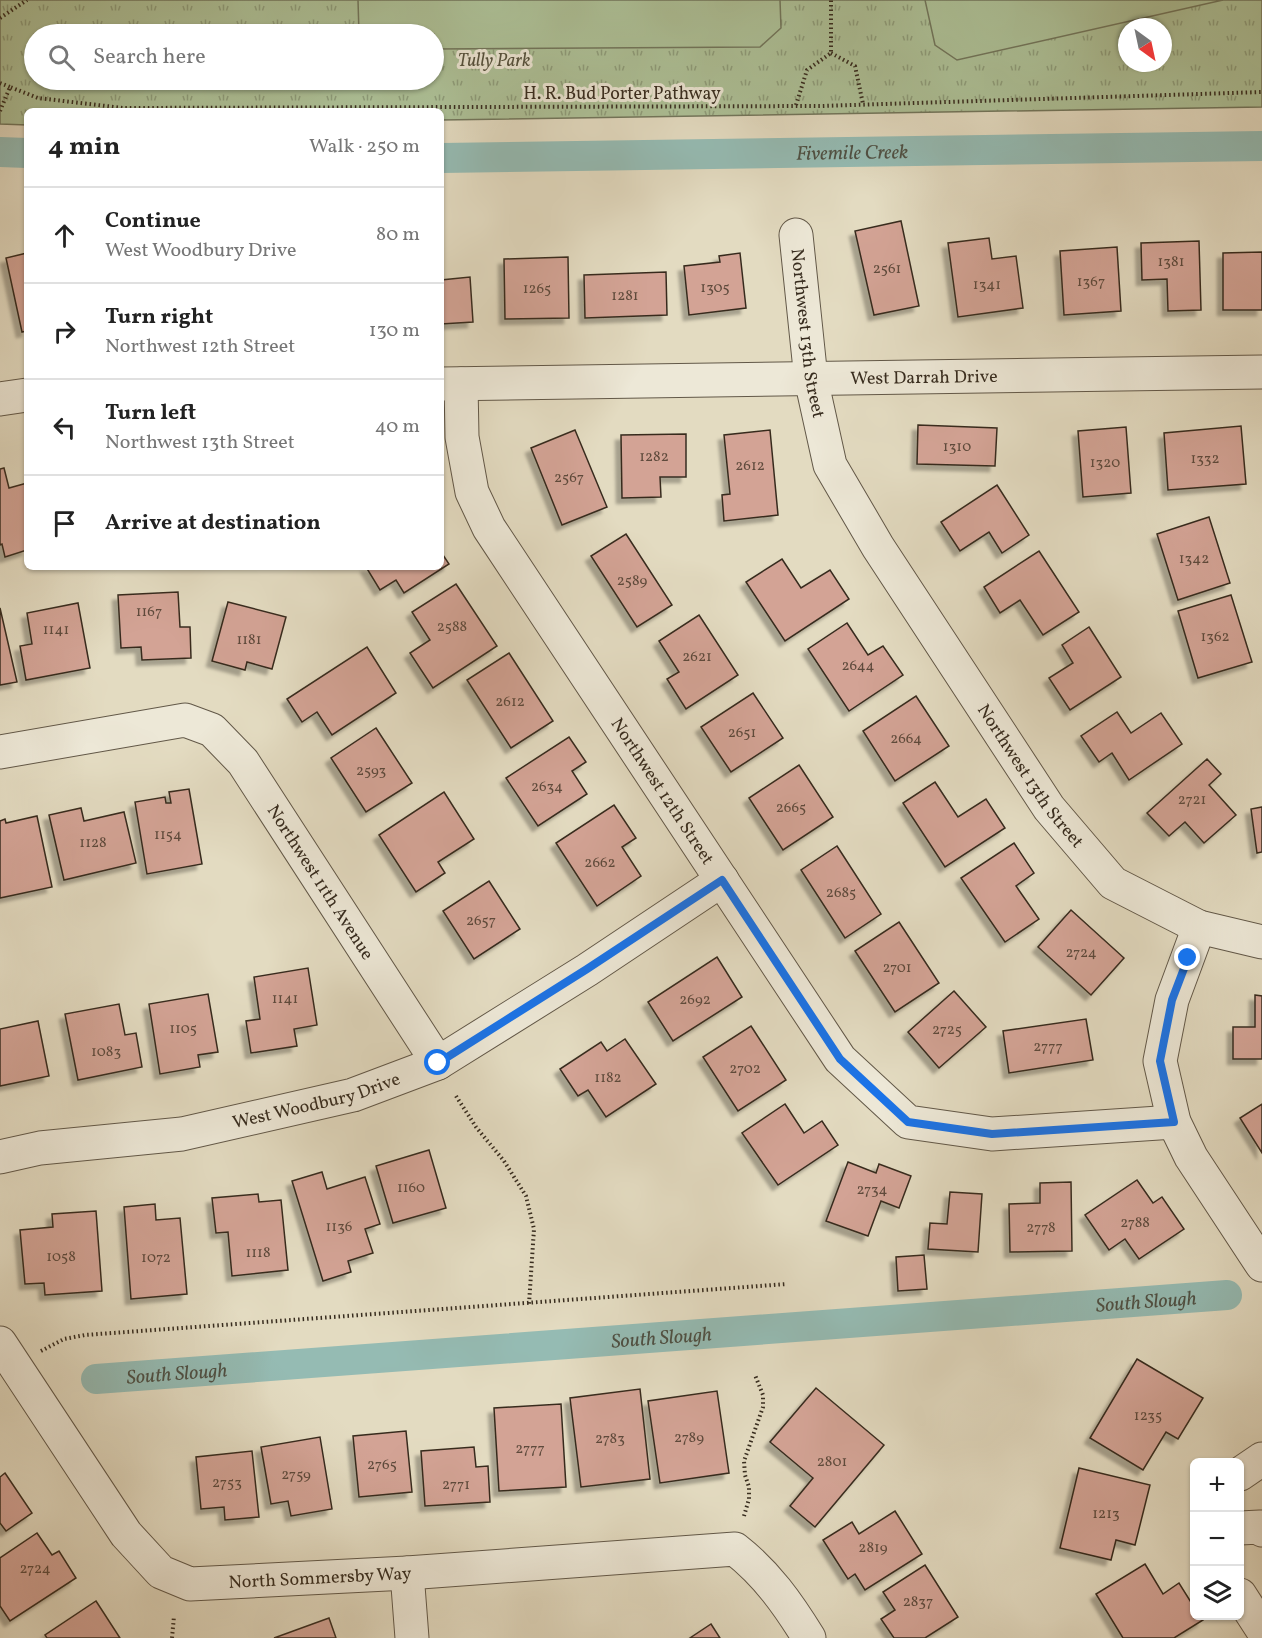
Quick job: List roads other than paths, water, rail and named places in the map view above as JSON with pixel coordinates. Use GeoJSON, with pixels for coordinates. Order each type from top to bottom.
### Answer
{"type":"FeatureCollection","features":[{"type":"Feature","properties":{"kind":"street","name":"Northwest 13th Street"},"geometry":{"type":"LineString","coordinates":[[796,235],[810,379],[830,465],[878,547],[1049,808],[1113,883],[1199,927],[1262,942]]}},
{"type":"Feature","properties":{"kind":"street","name":"West Darrah Drive"},"geometry":{"type":"LineString","coordinates":[[451,384],[1262,372]]}},
{"type":"Feature","properties":{"kind":"street","name":"Northwest 12th Street"},"geometry":{"type":"LineString","coordinates":[[451,384],[472,492],[489,528],[840,1059],[908,1122],[992,1134],[1174,1122]]}},
{"type":"Feature","properties":{"kind":"street"},"geometry":{"type":"LineString","coordinates":[[0,399],[24,396]]}},
{"type":"Feature","properties":{"kind":"street","name":"Northwest 11th Avenue"},"geometry":{"type":"LineString","coordinates":[[0,752],[185,720],[212,730],[243,762],[438,1063]]}},
{"type":"Feature","properties":{"kind":"street","name":"West Woodbury Drive"},"geometry":{"type":"LineString","coordinates":[[0,1157],[40,1148],[182,1134],[352,1095],[438,1063],[722,880]]}},
{"type":"Feature","properties":{"kind":"street"},"geometry":{"type":"LineString","coordinates":[[1199,927],[1172,1000],[1160,1061],[1174,1122],[1191,1157],[1262,1265]]}},
{"type":"Feature","properties":{"kind":"street","name":"North Sommersby Way"},"geometry":{"type":"LineString","coordinates":[[0,1343],[126,1534],[161,1572],[190,1584],[407,1572],[735,1549],[756,1566],[788,1605],[809,1638]]}},
{"type":"Feature","properties":{"kind":"street"},"geometry":{"type":"LineString","coordinates":[[1244,1471],[1262,1459]]}},
{"type":"Feature","properties":{"kind":"street"},"geometry":{"type":"LineString","coordinates":[[1244,1528],[1260,1527],[1262,1530]]}},
{"type":"Feature","properties":{"kind":"street"},"geometry":{"type":"LineString","coordinates":[[407,1572],[412,1638]]}},
{"type":"Feature","properties":{"kind":"street"},"geometry":{"type":"LineString","coordinates":[[1244,1602],[1262,1629]]}},
{"type":"Feature","properties":{"kind":"waterway","name":"Fivemile Creek"},"geometry":{"type":"LineString","coordinates":[[444,158],[1262,146]]}},
{"type":"Feature","properties":{"kind":"waterway","name":"Fivemile Creek"},"geometry":{"type":"LineString","coordinates":[[0,152],[24,153]]}},
{"type":"Feature","properties":{"kind":"waterway","name":"South Slough"},"geometry":{"type":"LineString","coordinates":[[96,1379],[1227,1295]]}},
{"type":"Feature","properties":{"kind":"park label","name":"Tully Park"},"geometry":{"type":"Point","coordinates":[494,60]}}]}
